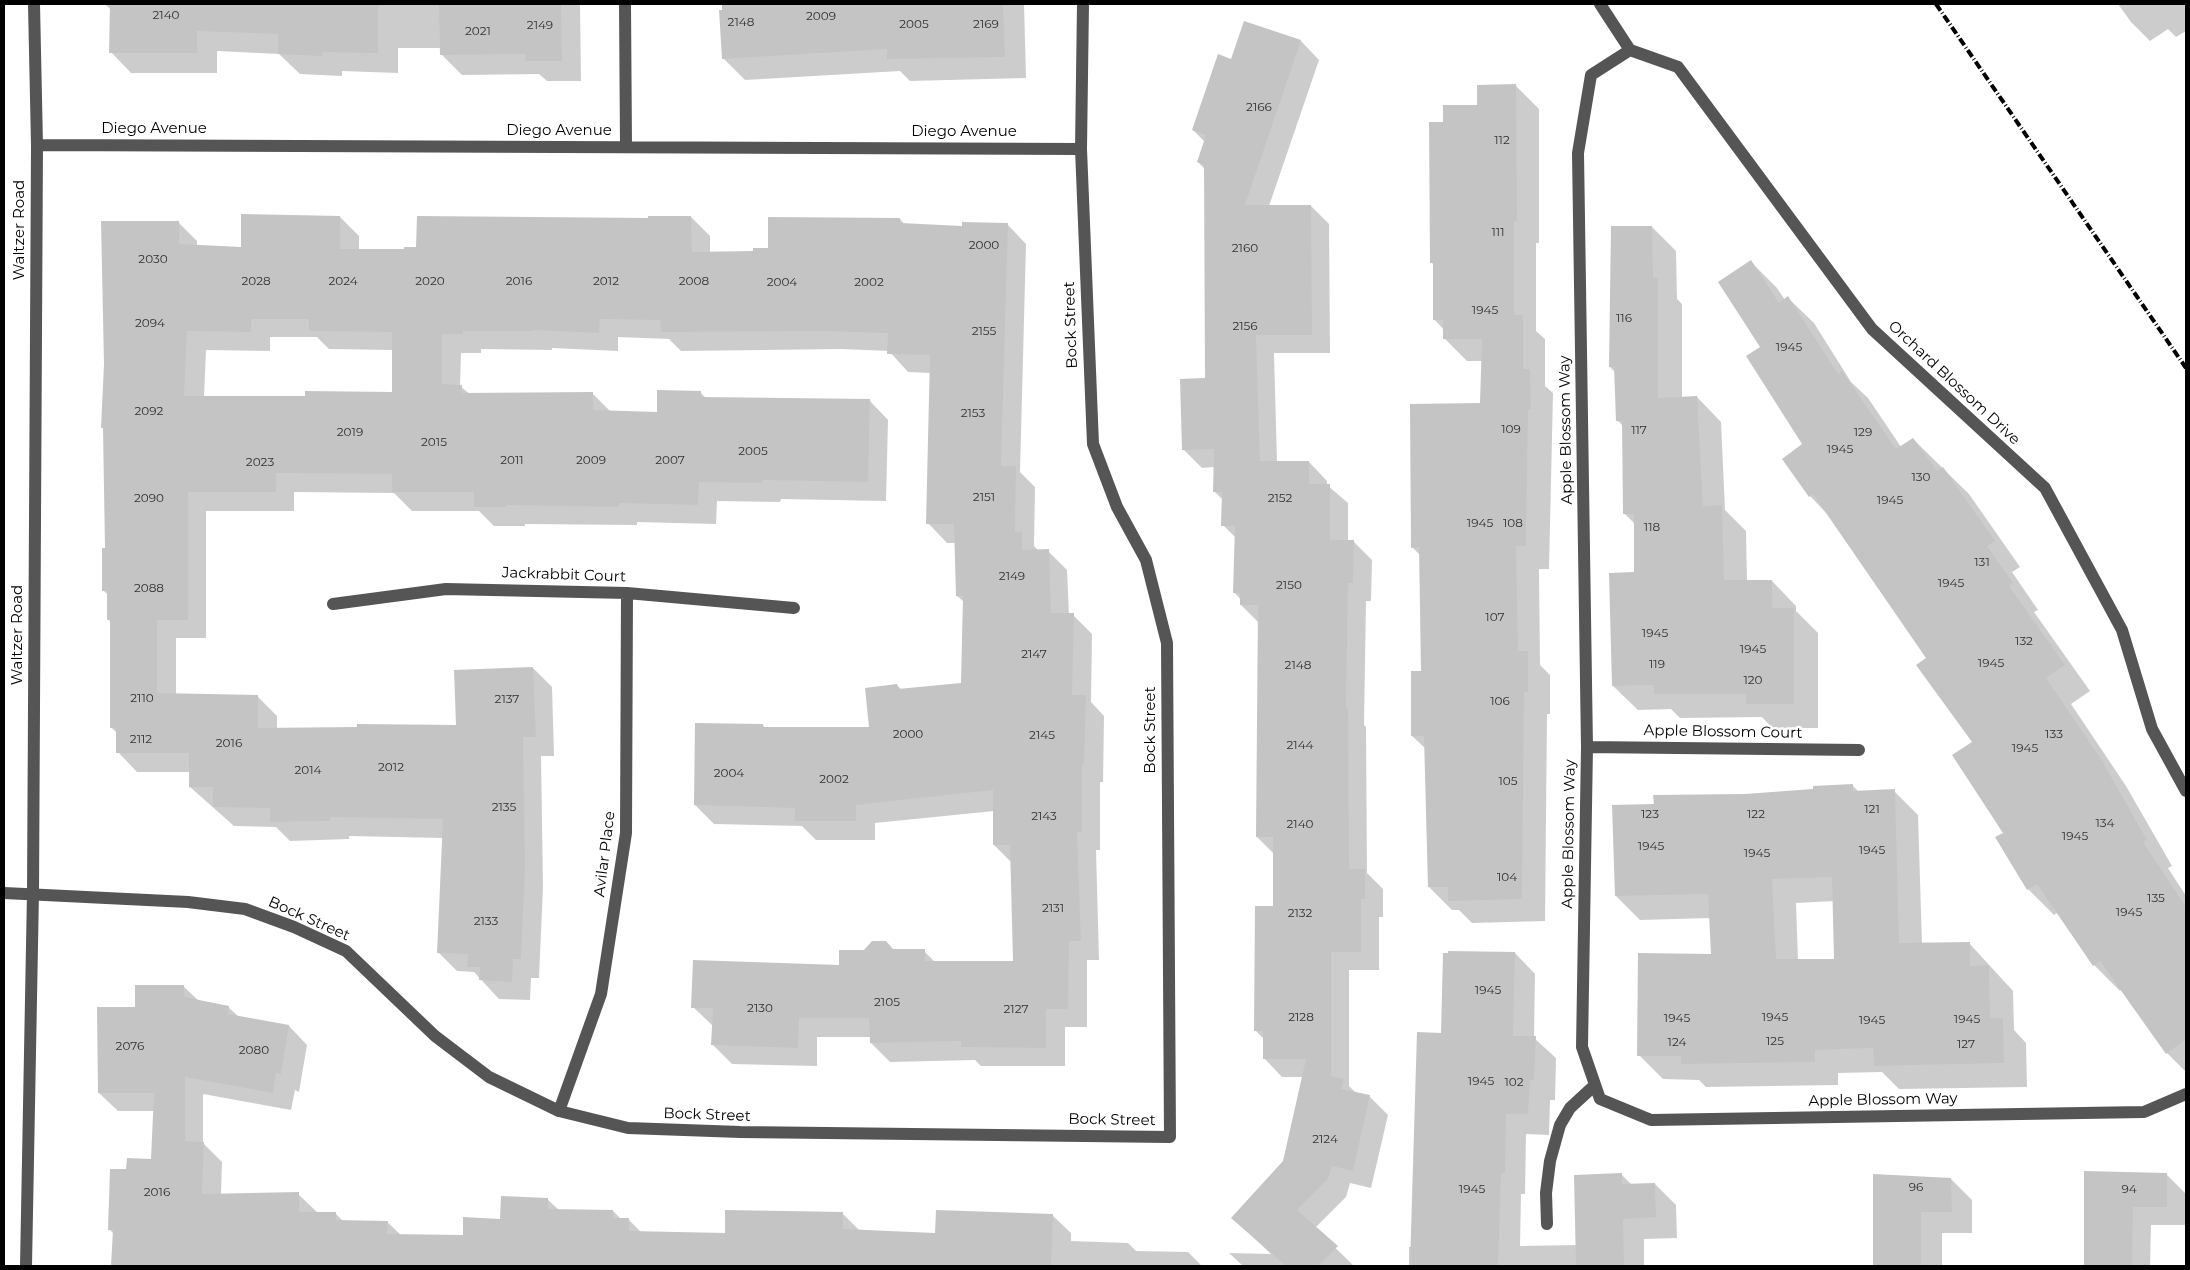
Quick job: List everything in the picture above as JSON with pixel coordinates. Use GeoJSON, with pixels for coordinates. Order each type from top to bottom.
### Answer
{"type":"FeatureCollection","features":[{"type":"Feature","properties":{"kind":"street","name":"Waltzer Road"},"geometry":{"type":"LineString","coordinates":[[26,1266],[33,892],[37,144],[34,4]]}},
{"type":"Feature","properties":{"kind":"street"},"geometry":{"type":"LineString","coordinates":[[625,4],[626,147]]}},
{"type":"Feature","properties":{"kind":"street","name":"Bock Street"},"geometry":{"type":"LineString","coordinates":[[4,892],[33,892],[188,902],[245,909],[294,927],[346,951],[435,1036],[489,1077],[560,1111],[628,1128],[740,1132],[1170,1137],[1166,643],[1146,560],[1117,507],[1093,444],[1080,149],[1083,4]]}},
{"type":"Feature","properties":{"kind":"street"},"geometry":{"type":"LineString","coordinates":[[1600,4],[1630,50]]}},
{"type":"Feature","properties":{"kind":"street","name":"Apple Blossom Way"},"geometry":{"type":"LineString","coordinates":[[1630,50],[1591,75],[1578,153],[1587,746],[1582,1047],[1600,1099],[1651,1120],[2144,1112],[2186,1094]]}},
{"type":"Feature","properties":{"kind":"street","name":"Orchard Blossom Drive"},"geometry":{"type":"LineString","coordinates":[[1630,50],[1678,67],[1872,329],[2045,488],[2122,630],[2152,729],[2186,791]]}},
{"type":"Feature","properties":{"kind":"street","name":"Diego Avenue"},"geometry":{"type":"LineString","coordinates":[[37,144],[1080,149]]}},
{"type":"Feature","properties":{"kind":"street","name":"Jackrabbit Court"},"geometry":{"type":"LineString","coordinates":[[333,604],[446,588],[627,593],[794,608]]}},
{"type":"Feature","properties":{"kind":"street","name":"Avilar Place"},"geometry":{"type":"LineString","coordinates":[[560,1111],[601,994],[626,833],[627,593]]}},
{"type":"Feature","properties":{"kind":"street","name":"Apple Blossom Court"},"geometry":{"type":"LineString","coordinates":[[1587,746],[1859,750]]}},
{"type":"Feature","properties":{"kind":"street"},"geometry":{"type":"LineString","coordinates":[[1547,1224],[1546,1193],[1550,1161],[1560,1125],[1570,1108],[1595,1085]]}},
{"type":"Feature","properties":{"kind":"building"},"geometry":{"type":"Polygon","coordinates":[[[110,4],[378,4],[378,53],[322,52],[322,56],[278,54],[278,34],[197,31],[197,53],[109,53],[110,4]]]}},
{"type":"Feature","properties":{"kind":"building"},"geometry":{"type":"Polygon","coordinates":[[[439,4],[561,4],[562,61],[525,61],[525,54],[440,55],[439,4]]]}},
{"type":"Feature","properties":{"kind":"building"},"geometry":{"type":"Polygon","coordinates":[[[722,4],[1003,4],[1005,57],[887,59],[887,49],[722,59],[719,10],[722,10],[722,4]]]}},
{"type":"Feature","properties":{"kind":"building"},"geometry":{"type":"Polygon","coordinates":[[[1244,21],[1301,40],[1245,205],[1311,205],[1312,335],[1256,335],[1260,461],[1309,461],[1309,484],[1330,484],[1330,540],[1354,540],[1353,583],[1348,583],[1346,707],[1348,708],[1349,869],[1365,869],[1365,899],[1361,899],[1361,952],[1331,952],[1331,1076],[1344,1079],[1341,1089],[1370,1095],[1353,1171],[1332,1166],[1328,1179],[1297,1210],[1338,1246],[1318,1266],[1286,1266],[1231,1218],[1283,1161],[1306,1059],[1263,1059],[1263,1031],[1254,1031],[1255,906],[1273,906],[1273,837],[1256,837],[1258,605],[1240,605],[1240,593],[1233,593],[1235,526],[1221,526],[1222,492],[1213,492],[1214,449],[1182,450],[1180,379],[1205,378],[1204,165],[1197,162],[1206,135],[1192,130],[1218,54],[1231,59],[1244,21]]]}},
{"type":"Feature","properties":{"kind":"building"},"geometry":{"type":"Polygon","coordinates":[[[1516,84],[1517,221],[1514,221],[1514,315],[1523,315],[1523,369],[1530,369],[1531,409],[1528,410],[1526,546],[1516,546],[1518,651],[1528,651],[1528,692],[1524,692],[1522,899],[1448,901],[1448,887],[1428,887],[1424,736],[1411,736],[1411,671],[1421,671],[1419,547],[1411,548],[1410,404],[1480,403],[1482,339],[1443,339],[1443,320],[1433,320],[1433,263],[1430,263],[1429,122],[1443,122],[1443,105],[1477,105],[1477,85],[1516,84]]]}},
{"type":"Feature","properties":{"kind":"building"},"geometry":{"type":"Polygon","coordinates":[[[241,214],[340,216],[340,249],[404,249],[404,247],[416,247],[417,216],[648,218],[648,216],[691,216],[692,252],[753,251],[753,248],[768,248],[768,217],[900,218],[900,223],[962,226],[962,222],[1008,223],[1001,466],[1016,466],[1015,532],[1022,532],[1022,550],[1049,549],[1051,613],[1074,613],[1072,695],[1086,695],[1084,764],[1082,764],[1082,832],[1077,832],[1081,941],[1069,941],[1068,1009],[1046,1009],[1046,1048],[961,1047],[961,1041],[870,1043],[869,1018],[799,1018],[798,1048],[711,1045],[713,1008],[691,1008],[693,960],[839,965],[839,950],[864,950],[872,941],[886,941],[893,949],[925,949],[925,961],[1013,961],[1010,845],[993,845],[993,790],[856,805],[856,821],[795,821],[795,808],[694,805],[695,723],[763,724],[763,727],[869,727],[865,688],[897,684],[898,689],[961,683],[963,596],[956,596],[954,524],[926,524],[930,355],[887,354],[888,333],[822,331],[661,332],[660,320],[600,319],[599,333],[534,330],[463,331],[463,334],[442,334],[442,384],[462,385],[462,393],[593,392],[593,410],[657,412],[657,390],[701,391],[701,397],[870,399],[868,482],[762,480],[762,483],[699,482],[698,505],[619,503],[619,507],[506,505],[506,507],[474,507],[474,492],[392,492],[392,474],[276,473],[276,492],[188,492],[188,620],[157,620],[157,693],[258,695],[258,728],[357,727],[357,724],[456,725],[454,670],[533,667],[536,737],[523,737],[525,867],[521,959],[513,959],[512,982],[479,980],[480,967],[467,967],[468,954],[437,953],[443,819],[330,817],[330,821],[270,822],[270,808],[213,807],[213,787],[189,787],[189,753],[116,753],[116,728],[110,728],[110,620],[107,620],[107,591],[102,591],[102,548],[105,548],[103,428],[101,428],[104,364],[101,221],[179,221],[179,244],[241,247],[241,214]],[[251,319],[251,332],[187,331],[184,396],[305,396],[305,391],[392,392],[392,332],[309,331],[309,319],[251,319]]]}},
{"type":"Feature","properties":{"kind":"building"},"geometry":{"type":"Polygon","coordinates":[[[1611,226],[1652,226],[1653,278],[1658,278],[1658,398],[1697,396],[1703,506],[1722,505],[1724,580],[1772,580],[1772,608],[1794,608],[1794,704],[1746,704],[1746,694],[1654,694],[1654,685],[1612,686],[1609,573],[1634,572],[1634,514],[1623,514],[1622,421],[1616,421],[1614,367],[1609,367],[1611,226]]]}},
{"type":"Feature","properties":{"kind":"building"},"geometry":{"type":"Polygon","coordinates":[[[1751,260],[1779,303],[1788,296],[1838,374],[1842,371],[1896,449],[1913,438],[1937,471],[1943,467],[1995,541],[1987,546],[2013,583],[2009,586],[2065,665],[2046,678],[2101,759],[2147,840],[2143,842],[2186,907],[2186,1039],[2166,1054],[2100,961],[2093,966],[2037,884],[2027,890],[1995,837],[2003,833],[1952,755],[1972,742],[1916,665],[1926,658],[1813,494],[1809,497],[1782,459],[1802,444],[1746,356],[1760,347],[1718,282],[1751,260]]]}},
{"type":"Feature","properties":{"kind":"building"},"geometry":{"type":"Polygon","coordinates":[[[1853,784],[1853,791],[1895,789],[1899,943],[1970,942],[1970,966],[1989,965],[1990,1018],[2003,1018],[2004,1063],[1874,1066],[1873,1048],[1815,1050],[1815,1062],[1681,1064],[1681,1056],[1637,1056],[1638,953],[1711,954],[1708,894],[1615,896],[1612,805],[1654,804],[1653,795],[1745,794],[1813,789],[1813,786],[1853,784]],[[1832,877],[1772,879],[1776,959],[1834,959],[1832,877]]]}},
{"type":"Feature","properties":{"kind":"building"},"geometry":{"type":"Polygon","coordinates":[[[1448,951],[1515,952],[1513,1036],[1536,1036],[1534,1080],[1530,1080],[1528,1114],[1506,1114],[1505,1173],[1501,1173],[1498,1266],[1410,1266],[1417,1032],[1441,1033],[1443,953],[1448,953],[1448,951]]]}},
{"type":"Feature","properties":{"kind":"building"},"geometry":{"type":"Polygon","coordinates":[[[135,985],[184,985],[184,997],[229,1006],[228,1014],[289,1025],[281,1074],[276,1073],[273,1093],[185,1077],[185,1141],[204,1142],[202,1194],[299,1192],[299,1212],[336,1212],[336,1220],[388,1221],[387,1234],[463,1235],[463,1217],[500,1219],[501,1196],[548,1198],[548,1209],[613,1210],[613,1218],[629,1218],[629,1231],[725,1233],[725,1210],[843,1212],[843,1229],[935,1233],[936,1210],[1053,1214],[1051,1266],[111,1266],[113,1230],[108,1230],[110,1169],[126,1169],[127,1158],[151,1159],[154,1093],[98,1093],[97,1007],[135,1007],[135,985]]]}},
{"type":"Feature","properties":{"kind":"building"},"geometry":{"type":"Polygon","coordinates":[[[2084,1171],[2167,1173],[2167,1207],[2133,1207],[2132,1266],[2084,1266],[2084,1171]]]}},
{"type":"Feature","properties":{"kind":"building"},"geometry":{"type":"Polygon","coordinates":[[[1622,1173],[1622,1184],[1655,1183],[1656,1217],[1623,1219],[1624,1266],[1576,1266],[1574,1175],[1622,1173]]]}},
{"type":"Feature","properties":{"kind":"building"},"geometry":{"type":"Polygon","coordinates":[[[1873,1174],[1951,1178],[1952,1212],[1921,1212],[1921,1266],[1873,1266],[1873,1174]]]}},
{"type":"Feature","properties":{"kind":"railway"},"geometry":{"type":"LineString","coordinates":[[1936,4],[2186,368]]}}]}
